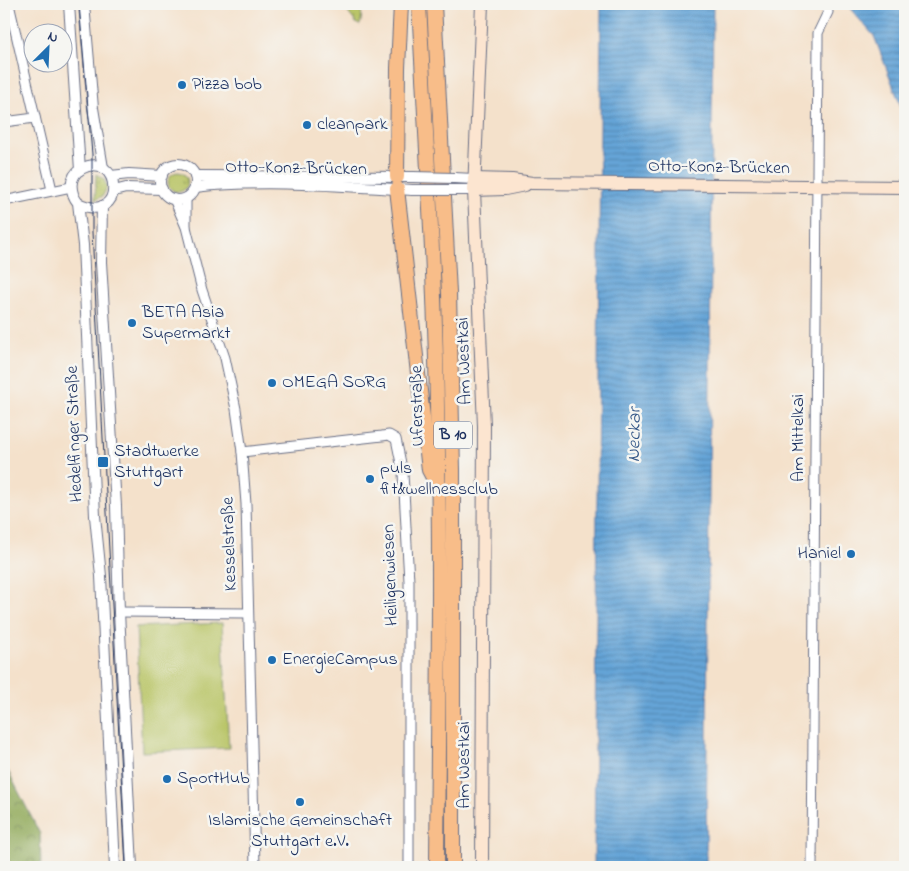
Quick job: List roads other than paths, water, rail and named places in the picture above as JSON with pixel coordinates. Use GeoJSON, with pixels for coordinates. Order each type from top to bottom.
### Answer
{"type":"FeatureCollection","features":[{"type":"Feature","properties":{"kind":"highway","name":"B 10"},"geometry":{"type":"LineString","coordinates":[[401,4],[398,68],[397,183],[429,470],[439,488]]}},
{"type":"Feature","properties":{"kind":"highway","name":"Uferstraße"},"geometry":{"type":"LineString","coordinates":[[419,4],[434,285],[439,488],[437,867]]}},
{"type":"Feature","properties":{"kind":"highway","name":"Uferstraße"},"geometry":{"type":"LineString","coordinates":[[434,4],[449,293],[454,470],[453,867]]}},
{"type":"Feature","properties":{"kind":"main road","name":"Am Westkai"},"geometry":{"type":"LineString","coordinates":[[482,4],[474,184],[484,426],[482,867]]}},
{"type":"Feature","properties":{"kind":"main road","name":"Otto-Konz-Brücken"},"geometry":{"type":"LineString","coordinates":[[474,184],[512,180],[532,184],[905,187]]}},
{"type":"Feature","properties":{"kind":"street"},"geometry":{"type":"LineString","coordinates":[[9,4],[52,190]]}},
{"type":"Feature","properties":{"kind":"street"},"geometry":{"type":"LineString","coordinates":[[4,201],[71,187],[74,176],[80,170],[69,4]]}},
{"type":"Feature","properties":{"kind":"street"},"geometry":{"type":"LineString","coordinates":[[78,203],[88,208],[102,206],[108,202],[114,191],[114,181],[107,172],[92,104],[84,4]]}},
{"type":"Feature","properties":{"kind":"street","name":"Am Mittelkai"},"geometry":{"type":"LineString","coordinates":[[812,867],[818,40],[820,27],[828,12]]}},
{"type":"Feature","properties":{"kind":"street"},"geometry":{"type":"LineString","coordinates":[[4,122],[35,118]]}},
{"type":"Feature","properties":{"kind":"street","name":"Otto-Konz-Brücken"},"geometry":{"type":"LineString","coordinates":[[80,170],[89,166],[107,172],[162,176],[168,168],[176,165],[189,168],[195,182],[397,183],[413,178],[454,178],[474,184]]}},
{"type":"Feature","properties":{"kind":"street"},"geometry":{"type":"LineString","coordinates":[[162,176],[162,189],[169,197],[174,199],[186,198],[190,195],[195,182]]}},
{"type":"Feature","properties":{"kind":"street","name":"Otto-Konz-Brücken"},"geometry":{"type":"LineString","coordinates":[[397,183],[412,190],[456,190],[474,184]]}},
{"type":"Feature","properties":{"kind":"street","name":"Hedelfinger Straße"},"geometry":{"type":"LineString","coordinates":[[71,187],[74,198],[78,203],[83,255],[95,516],[101,576],[115,867]]}},
{"type":"Feature","properties":{"kind":"street"},"geometry":{"type":"LineString","coordinates":[[114,191],[126,188],[162,189]]}},
{"type":"Feature","properties":{"kind":"street","name":"Kesselstraße"},"geometry":{"type":"LineString","coordinates":[[186,198],[186,227]]}},
{"type":"Feature","properties":{"kind":"street","name":"Kesselstraße"},"geometry":{"type":"LineString","coordinates":[[174,199],[186,227],[202,290],[225,358],[236,409],[242,452],[245,486],[255,867]]}},
{"type":"Feature","properties":{"kind":"street","name":"Hedelfinger Straße"},"geometry":{"type":"LineString","coordinates":[[102,206],[101,262],[116,506],[119,612],[132,867]]}},
{"type":"Feature","properties":{"kind":"street","name":"Heiligenwiesen"},"geometry":{"type":"LineString","coordinates":[[242,452],[389,435],[396,439],[403,474],[409,581],[409,867]]}},
{"type":"Feature","properties":{"kind":"street"},"geometry":{"type":"LineString","coordinates":[[119,612],[248,613]]}},
{"type":"Feature","properties":{"kind":"water","name":"Neckar"},"geometry":{"type":"Polygon","coordinates":[[[601,4],[713,4],[706,867],[594,867],[601,4]]]}},
{"type":"Feature","properties":{"kind":"water"},"geometry":{"type":"Polygon","coordinates":[[[846,4],[905,4],[905,117],[874,36],[846,4]]]}},
{"type":"Feature","properties":{"kind":"tram line"},"geometry":{"type":"LineString","coordinates":[[79,4],[92,154],[92,232],[126,867]]}},
{"type":"Feature","properties":{"kind":"place","name":"Pizza bob"},"geometry":{"type":"Point","coordinates":[182,85]}},
{"type":"Feature","properties":{"kind":"place","name":"cleanpark"},"geometry":{"type":"Point","coordinates":[307,125]}},
{"type":"Feature","properties":{"kind":"place","name":"BETA Asia Supermarkt"},"geometry":{"type":"Point","coordinates":[132,323]}},
{"type":"Feature","properties":{"kind":"place","name":"OMEGA SORG"},"geometry":{"type":"Point","coordinates":[272,383]}},
{"type":"Feature","properties":{"kind":"place","name":"Stadtwerke Stuttgart"},"geometry":{"type":"Point","coordinates":[103,462]}},
{"type":"Feature","properties":{"kind":"place","name":"puls fit&wellnessclub"},"geometry":{"type":"Point","coordinates":[370,479]}},
{"type":"Feature","properties":{"kind":"place","name":"Haniel"},"geometry":{"type":"Point","coordinates":[851,554]}},
{"type":"Feature","properties":{"kind":"place","name":"EnergieCampus"},"geometry":{"type":"Point","coordinates":[272,660]}},
{"type":"Feature","properties":{"kind":"place","name":"SportHub"},"geometry":{"type":"Point","coordinates":[167,779]}},
{"type":"Feature","properties":{"kind":"place","name":"Islamische Gemeinschaft Stuttgart e.V."},"geometry":{"type":"Point","coordinates":[300,802]}}]}
